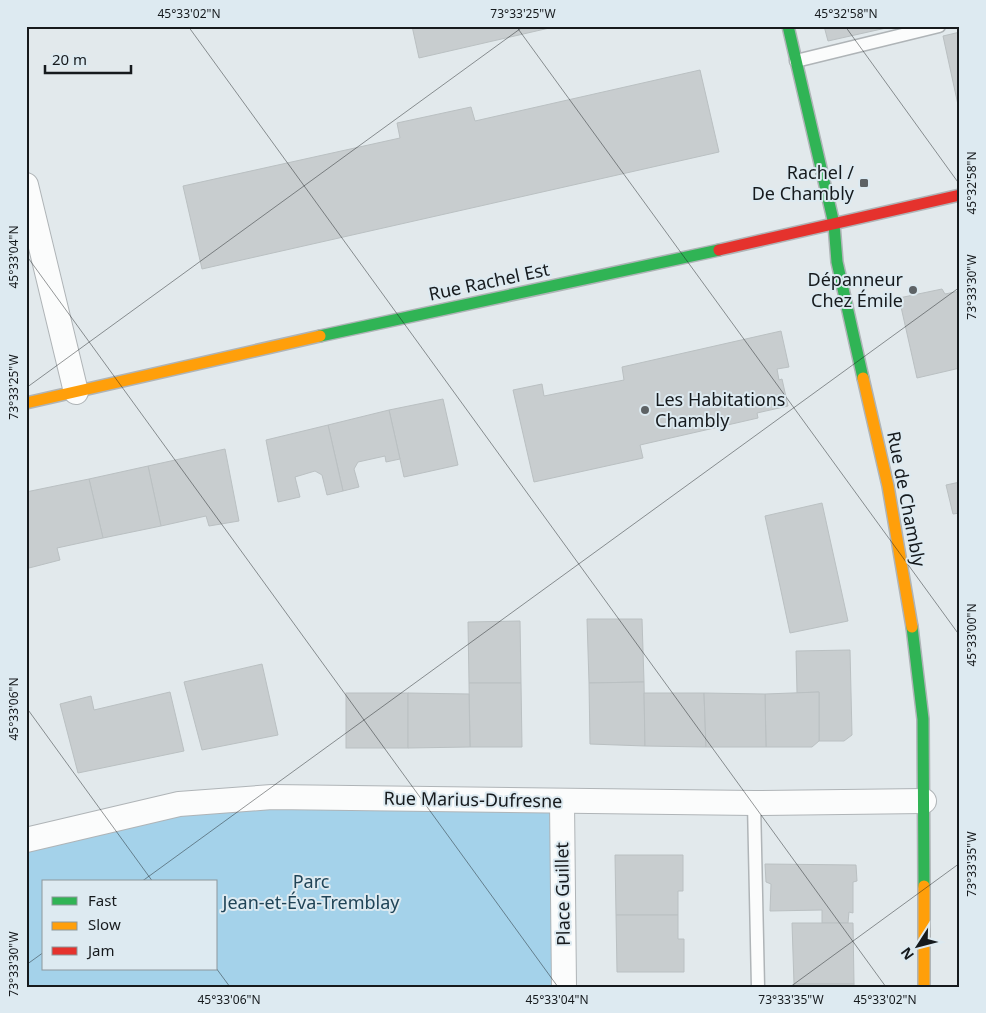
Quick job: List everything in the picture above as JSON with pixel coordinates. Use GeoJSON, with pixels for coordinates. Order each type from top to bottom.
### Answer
{"type":"FeatureCollection","features":[{"type":"Feature","properties":{"kind":"street","name":"Rue de Chambly"},"geometry":{"type":"LineString","coordinates":[[788,26],[834,224],[837,262],[888,486],[915,642],[923,719],[924,987]]}},
{"type":"Feature","properties":{"kind":"street"},"geometry":{"type":"LineString","coordinates":[[26,185],[32,238],[76,392]]}},
{"type":"Feature","properties":{"kind":"street","name":"Rue Rachel Est"},"geometry":{"type":"LineString","coordinates":[[26,403],[231,355],[960,195]]}},
{"type":"Feature","properties":{"kind":"street","name":"Rue Marius-Dufresne"},"geometry":{"type":"LineString","coordinates":[[26,840],[179,804],[272,797],[754,804],[924,801]]}},
{"type":"Feature","properties":{"kind":"street","name":"Place Guillet"},"geometry":{"type":"LineString","coordinates":[[562,802],[564,987]]}},
{"type":"Feature","properties":{"kind":"lane"},"geometry":{"type":"LineString","coordinates":[[796,61],[939,26]]}},
{"type":"Feature","properties":{"kind":"lane"},"geometry":{"type":"LineString","coordinates":[[754,804],[758,987]]}},
{"type":"Feature","properties":{"kind":"green space","name":"Parc Jean-et-Éva-Tremblay"},"geometry":{"type":"Polygon","coordinates":[[[562,802],[564,987],[26,987],[26,840],[179,804],[562,802]]]}},
{"type":"Feature","properties":{"kind":"building"},"geometry":{"type":"Polygon","coordinates":[[[412,26],[558,26],[419,58],[412,26]]]}},
{"type":"Feature","properties":{"kind":"building"},"geometry":{"type":"Polygon","coordinates":[[[824,26],[895,26],[828,41],[824,26]]]}},
{"type":"Feature","properties":{"kind":"building"},"geometry":{"type":"Polygon","coordinates":[[[960,32],[960,114],[943,36],[960,32]]]}},
{"type":"Feature","properties":{"kind":"building"},"geometry":{"type":"Polygon","coordinates":[[[700,70],[719,152],[202,269],[183,186],[400,138],[397,123],[471,107],[475,121],[700,70]]]}},
{"type":"Feature","properties":{"kind":"building"},"geometry":{"type":"Polygon","coordinates":[[[942,289],[945,294],[960,291],[960,368],[917,378],[899,298],[942,289]]]}},
{"type":"Feature","properties":{"kind":"building","name":"Les Habitations Chambly"},"geometry":{"type":"Polygon","coordinates":[[[781,331],[789,367],[777,369],[779,380],[782,379],[788,406],[757,413],[758,418],[640,445],[643,458],[534,482],[513,390],[542,384],[544,396],[624,380],[622,367],[781,331]]]}},
{"type":"Feature","properties":{"kind":"building"},"geometry":{"type":"Polygon","coordinates":[[[443,399],[458,465],[404,477],[389,410],[443,399]]]}},
{"type":"Feature","properties":{"kind":"building"},"geometry":{"type":"Polygon","coordinates":[[[389,410],[400,459],[386,462],[385,456],[358,462],[354,469],[359,487],[343,491],[328,425],[389,410]]]}},
{"type":"Feature","properties":{"kind":"building"},"geometry":{"type":"Polygon","coordinates":[[[328,425],[343,491],[327,495],[322,475],[315,471],[295,477],[300,497],[278,502],[266,440],[328,425]]]}},
{"type":"Feature","properties":{"kind":"building"},"geometry":{"type":"Polygon","coordinates":[[[225,449],[239,521],[209,526],[206,516],[161,526],[148,466],[225,449]]]}},
{"type":"Feature","properties":{"kind":"building"},"geometry":{"type":"Polygon","coordinates":[[[148,466],[161,526],[103,538],[89,479],[148,466]]]}},
{"type":"Feature","properties":{"kind":"building"},"geometry":{"type":"Polygon","coordinates":[[[89,479],[103,538],[57,548],[60,560],[29,568],[26,557],[26,492],[89,479]]]}},
{"type":"Feature","properties":{"kind":"building"},"geometry":{"type":"Polygon","coordinates":[[[960,482],[960,513],[953,514],[946,485],[960,482]]]}},
{"type":"Feature","properties":{"kind":"building"},"geometry":{"type":"Polygon","coordinates":[[[822,503],[848,621],[790,633],[765,516],[822,503]]]}},
{"type":"Feature","properties":{"kind":"building"},"geometry":{"type":"Polygon","coordinates":[[[587,619],[642,619],[644,682],[589,683],[587,619]]]}},
{"type":"Feature","properties":{"kind":"building"},"geometry":{"type":"Polygon","coordinates":[[[520,621],[521,683],[469,683],[468,622],[520,621]]]}},
{"type":"Feature","properties":{"kind":"building"},"geometry":{"type":"Polygon","coordinates":[[[850,650],[852,735],[844,741],[819,741],[819,692],[797,693],[796,651],[850,650]]]}},
{"type":"Feature","properties":{"kind":"building"},"geometry":{"type":"Polygon","coordinates":[[[262,664],[278,735],[202,750],[184,682],[262,664]]]}},
{"type":"Feature","properties":{"kind":"building"},"geometry":{"type":"Polygon","coordinates":[[[644,682],[645,746],[590,744],[589,683],[644,682]]]}},
{"type":"Feature","properties":{"kind":"building"},"geometry":{"type":"Polygon","coordinates":[[[469,683],[521,683],[522,747],[470,747],[469,683]]]}},
{"type":"Feature","properties":{"kind":"building"},"geometry":{"type":"Polygon","coordinates":[[[170,692],[184,751],[78,773],[60,704],[91,696],[94,710],[170,692]]]}},
{"type":"Feature","properties":{"kind":"building"},"geometry":{"type":"Polygon","coordinates":[[[819,692],[819,741],[812,747],[766,747],[765,694],[819,692]]]}},
{"type":"Feature","properties":{"kind":"building"},"geometry":{"type":"Polygon","coordinates":[[[346,693],[408,693],[408,748],[346,748],[346,693]]]}},
{"type":"Feature","properties":{"kind":"building"},"geometry":{"type":"Polygon","coordinates":[[[408,693],[469,694],[470,747],[408,748],[408,693]]]}},
{"type":"Feature","properties":{"kind":"building"},"geometry":{"type":"Polygon","coordinates":[[[644,693],[704,693],[706,747],[645,746],[644,693]]]}},
{"type":"Feature","properties":{"kind":"building"},"geometry":{"type":"Polygon","coordinates":[[[704,693],[765,694],[766,747],[706,747],[704,693]]]}},
{"type":"Feature","properties":{"kind":"building"},"geometry":{"type":"Polygon","coordinates":[[[615,855],[683,855],[683,891],[678,891],[678,915],[616,915],[615,855]]]}},
{"type":"Feature","properties":{"kind":"building"},"geometry":{"type":"Polygon","coordinates":[[[765,864],[856,865],[857,881],[853,882],[853,913],[849,912],[848,923],[822,923],[822,910],[770,911],[771,884],[766,882],[765,864]]]}},
{"type":"Feature","properties":{"kind":"building"},"geometry":{"type":"Polygon","coordinates":[[[616,915],[678,915],[678,939],[684,939],[684,972],[617,972],[616,915]]]}},
{"type":"Feature","properties":{"kind":"building"},"geometry":{"type":"Polygon","coordinates":[[[792,923],[853,923],[854,984],[794,984],[792,923]]]}},
{"type":"Feature","properties":{"kind":"building"},"geometry":{"type":"Polygon","coordinates":[[[794,984],[854,984],[854,987],[794,987],[794,984]]]}},
{"type":"Feature","properties":{"kind":"traffic: fast"},"geometry":{"type":"LineString","coordinates":[[788,26],[834,224],[837,262],[863,378]]}},
{"type":"Feature","properties":{"kind":"traffic: fast"},"geometry":{"type":"LineString","coordinates":[[320,336],[719,250]]}},
{"type":"Feature","properties":{"kind":"traffic: fast"},"geometry":{"type":"LineString","coordinates":[[912,627],[923,719],[924,886]]}},
{"type":"Feature","properties":{"kind":"traffic: slow"},"geometry":{"type":"LineString","coordinates":[[26,403],[320,336]]}},
{"type":"Feature","properties":{"kind":"traffic: slow"},"geometry":{"type":"LineString","coordinates":[[863,378],[888,486],[912,627]]}},
{"type":"Feature","properties":{"kind":"traffic: slow"},"geometry":{"type":"LineString","coordinates":[[924,886],[924,987]]}},
{"type":"Feature","properties":{"kind":"traffic: jam"},"geometry":{"type":"LineString","coordinates":[[719,250],[960,195]]}},
{"type":"Feature","properties":{"kind":"place","name":"Rachel / De Chambly"},"geometry":{"type":"Point","coordinates":[864,183]}},
{"type":"Feature","properties":{"kind":"place","name":"Dépanneur Chez Émile"},"geometry":{"type":"Point","coordinates":[913,290]}},
{"type":"Feature","properties":{"kind":"place","name":"Les Habitations Chambly"},"geometry":{"type":"Point","coordinates":[645,410]}}]}
